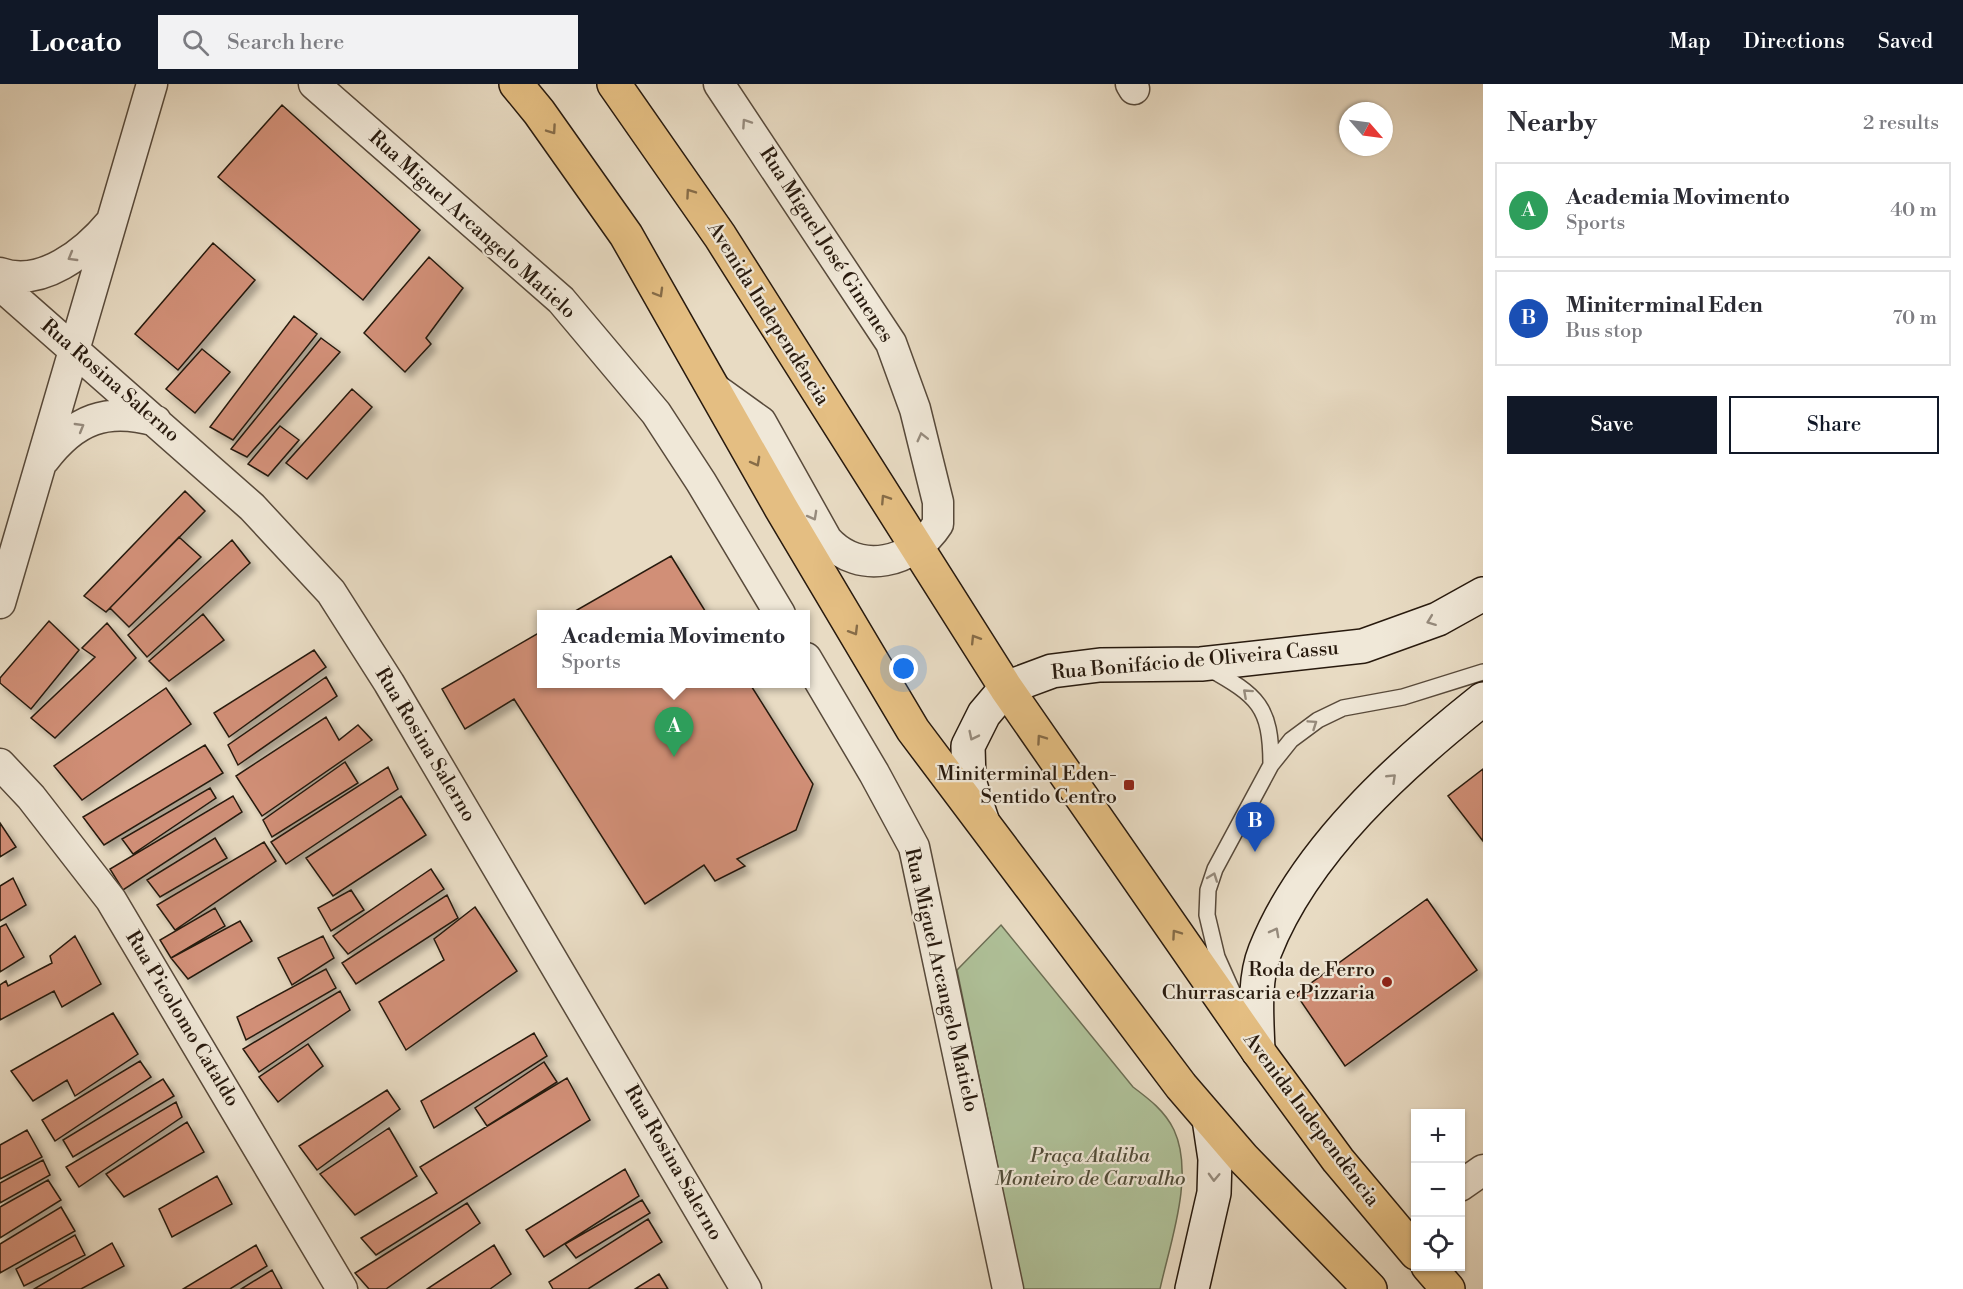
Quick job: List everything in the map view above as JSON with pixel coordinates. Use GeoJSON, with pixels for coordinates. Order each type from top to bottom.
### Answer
{"type":"FeatureCollection","features":[{"type":"Feature","properties":{"kind":"main road"},"geometry":{"type":"LineString","coordinates":[[516,84],[539,112],[626,235],[781,508],[913,729],[984,828],[1181,1086],[1321,1241],[1370,1289]]}},
{"type":"Feature","properties":{"kind":"main road","name":"Avenida Independência"},"geometry":{"type":"LineString","coordinates":[[614,84],[720,236],[1006,688],[1258,1051],[1338,1160],[1411,1247]]}},
{"type":"Feature","properties":{"kind":"main road","name":"Rua Bonifácio de Oliveira Cassu"},"geometry":{"type":"LineString","coordinates":[[1006,688],[1052,671],[1100,665],[1201,664],[1363,646],[1438,619],[1483,594]]}},
{"type":"Feature","properties":{"kind":"main road"},"geometry":{"type":"LineString","coordinates":[[984,828],[969,781],[968,746],[984,714],[1006,688]]}},
{"type":"Feature","properties":{"kind":"main road"},"geometry":{"type":"LineString","coordinates":[[1258,1051],[1258,983],[1264,952],[1294,896],[1331,843],[1364,804],[1432,740],[1483,699]]}},
{"type":"Feature","properties":{"kind":"main road"},"geometry":{"type":"LineString","coordinates":[[1192,1289],[1214,1193],[1215,1159],[1209,1119]]}},
{"type":"Feature","properties":{"kind":"main road"},"geometry":{"type":"LineString","coordinates":[[1432,1271],[1448,1289]]}},
{"type":"Feature","properties":{"kind":"street"},"geometry":{"type":"LineString","coordinates":[[0,603],[152,84]]}},
{"type":"Feature","properties":{"kind":"street","name":"Rua Miguel Arcangelo Matielo"},"geometry":{"type":"LineString","coordinates":[[314,84],[561,300],[656,413],[701,482],[777,610]]}},
{"type":"Feature","properties":{"kind":"street","name":"Rua Miguel José Gimenes"},"geometry":{"type":"LineString","coordinates":[[719,84],[891,343],[915,409],[938,502],[938,524],[917,548]]}},
{"type":"Feature","properties":{"kind":"street"},"geometry":{"type":"LineString","coordinates":[[0,273],[27,276],[75,258],[93,243],[114,218]]}},
{"type":"Feature","properties":{"kind":"street","name":"Rua Rosina Salerno"},"geometry":{"type":"LineString","coordinates":[[0,285],[252,507],[331,592],[414,724],[746,1289]]}},
{"type":"Feature","properties":{"kind":"street"},"geometry":{"type":"LineString","coordinates":[[715,389],[761,422],[827,540],[839,553],[852,559],[875,561],[897,557],[917,548]]}},
{"type":"Feature","properties":{"kind":"street"},"geometry":{"type":"LineString","coordinates":[[39,467],[58,441],[82,424],[112,414],[132,414],[156,421]]}},
{"type":"Feature","properties":{"kind":"street","name":"Rua Miguel Arcangelo Matielo"},"geometry":{"type":"LineString","coordinates":[[810,665],[874,773],[914,847],[1008,1289]]}},
{"type":"Feature","properties":{"kind":"street","name":"Rua Picolomo Cataldo"},"geometry":{"type":"LineString","coordinates":[[6,774],[111,900],[342,1289]]}},
{"type":"Feature","properties":{"kind":"street"},"geometry":{"type":"LineString","coordinates":[[1465,1183],[1483,1170]]}},
{"type":"Feature","properties":{"kind":"lane"},"geometry":{"type":"LineString","coordinates":[[1201,664],[1245,689],[1264,711],[1271,734],[1272,765]]}},
{"type":"Feature","properties":{"kind":"lane"},"geometry":{"type":"LineString","coordinates":[[1258,1051],[1217,957],[1207,915],[1208,898],[1215,869],[1272,765],[1291,740],[1318,720],[1343,708],[1414,694],[1483,672]]}},
{"type":"Feature","properties":{"kind":"green space","name":"Praça Ataliba Monteiro de Carvalho"},"geometry":{"type":"Polygon","coordinates":[[[1001,925],[1133,1087],[1161,1111],[1174,1130],[1180,1148],[1181,1188],[1179,1209],[1160,1289],[1023,1289],[957,970],[1001,925]]]}},
{"type":"Feature","properties":{"kind":"building"},"geometry":{"type":"Polygon","coordinates":[[[282,105],[420,230],[363,300],[218,177],[282,105]]]}},
{"type":"Feature","properties":{"kind":"building"},"geometry":{"type":"Polygon","coordinates":[[[213,243],[255,280],[178,370],[135,334],[213,243]]]}},
{"type":"Feature","properties":{"kind":"building"},"geometry":{"type":"Polygon","coordinates":[[[429,257],[463,288],[426,338],[431,344],[405,372],[364,333],[429,257]]]}},
{"type":"Feature","properties":{"kind":"building"},"geometry":{"type":"Polygon","coordinates":[[[294,316],[317,334],[233,440],[210,427],[294,316]]]}},
{"type":"Feature","properties":{"kind":"building"},"geometry":{"type":"Polygon","coordinates":[[[321,338],[340,352],[247,457],[231,449],[321,338]]]}},
{"type":"Feature","properties":{"kind":"building"},"geometry":{"type":"Polygon","coordinates":[[[202,349],[230,372],[195,413],[166,389],[202,349]]]}},
{"type":"Feature","properties":{"kind":"building"},"geometry":{"type":"Polygon","coordinates":[[[352,389],[372,407],[307,479],[286,463],[352,389]]]}},
{"type":"Feature","properties":{"kind":"building"},"geometry":{"type":"Polygon","coordinates":[[[280,426],[299,440],[268,476],[248,464],[280,426]]]}},
{"type":"Feature","properties":{"kind":"building"},"geometry":{"type":"Polygon","coordinates":[[[185,491],[205,511],[106,612],[84,596],[185,491]]]}},
{"type":"Feature","properties":{"kind":"building"},"geometry":{"type":"Polygon","coordinates":[[[179,537],[201,557],[129,627],[110,608],[179,537]]]}},
{"type":"Feature","properties":{"kind":"building"},"geometry":{"type":"Polygon","coordinates":[[[232,540],[250,563],[147,657],[128,635],[232,540]]]}},
{"type":"Feature","properties":{"kind":"building"},"geometry":{"type":"Polygon","coordinates":[[[671,556],[705,610],[577,610],[671,556]]]}},
{"type":"Feature","properties":{"kind":"building"},"geometry":{"type":"Polygon","coordinates":[[[203,614],[224,640],[169,681],[149,661],[203,614]]]}},
{"type":"Feature","properties":{"kind":"building"},"geometry":{"type":"Polygon","coordinates":[[[49,621],[79,650],[31,709],[0,683],[0,678],[49,621]]]}},
{"type":"Feature","properties":{"kind":"building"},"geometry":{"type":"Polygon","coordinates":[[[107,623],[136,658],[55,738],[31,718],[95,657],[82,648],[107,623]]]}},
{"type":"Feature","properties":{"kind":"building"},"geometry":{"type":"Polygon","coordinates":[[[537,634],[537,688],[753,688],[813,784],[796,830],[737,859],[745,866],[715,881],[704,865],[645,904],[514,699],[465,729],[442,689],[537,634]]]}},
{"type":"Feature","properties":{"kind":"building"},"geometry":{"type":"Polygon","coordinates":[[[314,650],[326,667],[229,737],[214,713],[314,650]]]}},
{"type":"Feature","properties":{"kind":"building"},"geometry":{"type":"Polygon","coordinates":[[[326,677],[337,696],[238,765],[228,745],[326,677]]]}},
{"type":"Feature","properties":{"kind":"building"},"geometry":{"type":"Polygon","coordinates":[[[166,688],[191,724],[82,800],[54,766],[166,688]]]}},
{"type":"Feature","properties":{"kind":"building"},"geometry":{"type":"Polygon","coordinates":[[[326,717],[339,740],[358,725],[372,740],[262,816],[236,776],[326,717]]]}},
{"type":"Feature","properties":{"kind":"building"},"geometry":{"type":"Polygon","coordinates":[[[205,745],[223,773],[104,845],[83,817],[205,745]]]}},
{"type":"Feature","properties":{"kind":"building"},"geometry":{"type":"Polygon","coordinates":[[[345,762],[358,783],[272,837],[263,820],[345,762]]]}},
{"type":"Feature","properties":{"kind":"building"},"geometry":{"type":"Polygon","coordinates":[[[388,767],[398,789],[286,864],[271,842],[388,767]]]}},
{"type":"Feature","properties":{"kind":"building"},"geometry":{"type":"Polygon","coordinates":[[[1483,769],[1483,841],[1448,796],[1483,769]]]}},
{"type":"Feature","properties":{"kind":"building"},"geometry":{"type":"Polygon","coordinates":[[[210,788],[216,798],[133,854],[122,839],[210,788]]]}},
{"type":"Feature","properties":{"kind":"building"},"geometry":{"type":"Polygon","coordinates":[[[233,796],[242,812],[123,890],[110,869],[233,796]]]}},
{"type":"Feature","properties":{"kind":"building"},"geometry":{"type":"Polygon","coordinates":[[[401,796],[426,835],[333,896],[306,858],[401,796]]]}},
{"type":"Feature","properties":{"kind":"building"},"geometry":{"type":"Polygon","coordinates":[[[0,823],[16,847],[0,857],[0,823]]]}},
{"type":"Feature","properties":{"kind":"building"},"geometry":{"type":"Polygon","coordinates":[[[215,838],[227,858],[160,897],[147,880],[215,838]]]}},
{"type":"Feature","properties":{"kind":"building"},"geometry":{"type":"Polygon","coordinates":[[[264,842],[276,861],[175,930],[157,905],[264,842]]]}},
{"type":"Feature","properties":{"kind":"building"},"geometry":{"type":"Polygon","coordinates":[[[431,869],[444,889],[348,954],[333,936],[431,869]]]}},
{"type":"Feature","properties":{"kind":"building"},"geometry":{"type":"Polygon","coordinates":[[[13,878],[26,905],[0,921],[0,886],[13,878]]]}},
{"type":"Feature","properties":{"kind":"building"},"geometry":{"type":"Polygon","coordinates":[[[351,890],[364,910],[331,931],[318,908],[351,890]]]}},
{"type":"Feature","properties":{"kind":"building"},"geometry":{"type":"Polygon","coordinates":[[[447,895],[458,918],[356,984],[342,963],[447,895]]]}},
{"type":"Feature","properties":{"kind":"building","name":"Roda de Ferro Churrascaria e Pizzaria"},"geometry":{"type":"Polygon","coordinates":[[[1427,899],[1477,970],[1345,1066],[1296,994],[1427,899]]]}},
{"type":"Feature","properties":{"kind":"building"},"geometry":{"type":"Polygon","coordinates":[[[475,907],[517,971],[406,1050],[379,1002],[444,960],[434,939],[475,907]]]}},
{"type":"Feature","properties":{"kind":"building"},"geometry":{"type":"Polygon","coordinates":[[[215,908],[225,926],[171,958],[160,940],[215,908]]]}},
{"type":"Feature","properties":{"kind":"building"},"geometry":{"type":"Polygon","coordinates":[[[240,921],[252,941],[188,979],[171,958],[240,921]]]}},
{"type":"Feature","properties":{"kind":"building"},"geometry":{"type":"Polygon","coordinates":[[[6,924],[24,957],[0,972],[0,927],[6,924]]]}},
{"type":"Feature","properties":{"kind":"building"},"geometry":{"type":"Polygon","coordinates":[[[75,936],[101,984],[62,1007],[54,991],[0,1020],[0,985],[6,981],[8,986],[52,963],[50,956],[75,936]]]}},
{"type":"Feature","properties":{"kind":"building"},"geometry":{"type":"Polygon","coordinates":[[[323,936],[334,958],[292,985],[278,958],[323,936]]]}},
{"type":"Feature","properties":{"kind":"building"},"geometry":{"type":"Polygon","coordinates":[[[326,969],[336,988],[246,1040],[237,1017],[326,969]]]}},
{"type":"Feature","properties":{"kind":"building"},"geometry":{"type":"Polygon","coordinates":[[[340,991],[350,1010],[259,1072],[243,1049],[340,991]]]}},
{"type":"Feature","properties":{"kind":"building"},"geometry":{"type":"Polygon","coordinates":[[[113,1013],[138,1054],[75,1096],[67,1080],[33,1101],[11,1071],[113,1013]]]}},
{"type":"Feature","properties":{"kind":"building"},"geometry":{"type":"Polygon","coordinates":[[[534,1033],[547,1056],[434,1128],[421,1101],[534,1033]]]}},
{"type":"Feature","properties":{"kind":"building"},"geometry":{"type":"Polygon","coordinates":[[[308,1044],[323,1066],[278,1102],[259,1077],[308,1044]]]}},
{"type":"Feature","properties":{"kind":"building"},"geometry":{"type":"Polygon","coordinates":[[[140,1061],[151,1077],[55,1141],[42,1120],[140,1061]]]}},
{"type":"Feature","properties":{"kind":"building"},"geometry":{"type":"Polygon","coordinates":[[[544,1062],[557,1082],[487,1126],[475,1108],[544,1062]]]}},
{"type":"Feature","properties":{"kind":"building"},"geometry":{"type":"Polygon","coordinates":[[[567,1078],[590,1120],[376,1255],[361,1238],[437,1193],[420,1167],[567,1078]]]}},
{"type":"Feature","properties":{"kind":"building"},"geometry":{"type":"Polygon","coordinates":[[[163,1079],[174,1096],[73,1157],[63,1140],[163,1079]]]}},
{"type":"Feature","properties":{"kind":"building"},"geometry":{"type":"Polygon","coordinates":[[[387,1090],[400,1109],[317,1170],[299,1146],[387,1090]]]}},
{"type":"Feature","properties":{"kind":"building"},"geometry":{"type":"Polygon","coordinates":[[[176,1102],[182,1117],[79,1187],[66,1167],[176,1102]]]}},
{"type":"Feature","properties":{"kind":"building"},"geometry":{"type":"Polygon","coordinates":[[[187,1122],[204,1152],[124,1197],[106,1174],[187,1122]]]}},
{"type":"Feature","properties":{"kind":"building"},"geometry":{"type":"Polygon","coordinates":[[[389,1128],[417,1176],[355,1215],[320,1174],[389,1128]]]}},
{"type":"Feature","properties":{"kind":"building"},"geometry":{"type":"Polygon","coordinates":[[[27,1130],[42,1157],[0,1179],[0,1145],[27,1130]]]}},
{"type":"Feature","properties":{"kind":"building"},"geometry":{"type":"Polygon","coordinates":[[[43,1160],[50,1175],[0,1203],[0,1183],[43,1160]]]}},
{"type":"Feature","properties":{"kind":"building"},"geometry":{"type":"Polygon","coordinates":[[[625,1169],[639,1196],[544,1257],[526,1230],[625,1169]]]}},
{"type":"Feature","properties":{"kind":"building"},"geometry":{"type":"Polygon","coordinates":[[[217,1176],[232,1204],[172,1237],[159,1209],[217,1176]]]}},
{"type":"Feature","properties":{"kind":"building"},"geometry":{"type":"Polygon","coordinates":[[[48,1180],[61,1200],[0,1238],[0,1207],[48,1180]]]}},
{"type":"Feature","properties":{"kind":"building"},"geometry":{"type":"Polygon","coordinates":[[[642,1200],[650,1213],[576,1258],[565,1244],[642,1200]]]}},
{"type":"Feature","properties":{"kind":"building"},"geometry":{"type":"Polygon","coordinates":[[[467,1203],[480,1223],[386,1289],[369,1289],[355,1273],[467,1203]]]}},
{"type":"Feature","properties":{"kind":"building"},"geometry":{"type":"Polygon","coordinates":[[[61,1207],[75,1231],[0,1273],[0,1244],[61,1207]]]}},
{"type":"Feature","properties":{"kind":"building"},"geometry":{"type":"Polygon","coordinates":[[[648,1219],[662,1242],[588,1289],[553,1289],[549,1282],[648,1219]]]}},
{"type":"Feature","properties":{"kind":"building"},"geometry":{"type":"Polygon","coordinates":[[[75,1235],[85,1255],[24,1286],[16,1269],[75,1235]]]}},
{"type":"Feature","properties":{"kind":"building"},"geometry":{"type":"Polygon","coordinates":[[[112,1243],[124,1266],[81,1289],[34,1289],[112,1243]]]}},
{"type":"Feature","properties":{"kind":"building"},"geometry":{"type":"Polygon","coordinates":[[[256,1245],[267,1266],[230,1289],[183,1289],[256,1245]]]}},
{"type":"Feature","properties":{"kind":"building"},"geometry":{"type":"Polygon","coordinates":[[[494,1245],[511,1274],[490,1289],[427,1289],[494,1245]]]}},
{"type":"Feature","properties":{"kind":"building"},"geometry":{"type":"Polygon","coordinates":[[[272,1270],[282,1289],[241,1289],[272,1270]]]}},
{"type":"Feature","properties":{"kind":"building"},"geometry":{"type":"Polygon","coordinates":[[[659,1274],[668,1289],[635,1289],[659,1274]]]}},
{"type":"Feature","properties":{"kind":"place","name":"Academia Movimento"},"geometry":{"type":"Point","coordinates":[674,757]}},
{"type":"Feature","properties":{"kind":"place","name":"Miniterminal Eden- Sentido Centro"},"geometry":{"type":"Point","coordinates":[1129,785]}},
{"type":"Feature","properties":{"kind":"place","name":"Miniterminal Eden"},"geometry":{"type":"Point","coordinates":[1255,852]}},
{"type":"Feature","properties":{"kind":"place","name":"Roda de Ferro Churrascaria e Pizzaria"},"geometry":{"type":"Point","coordinates":[1387,982]}}]}
